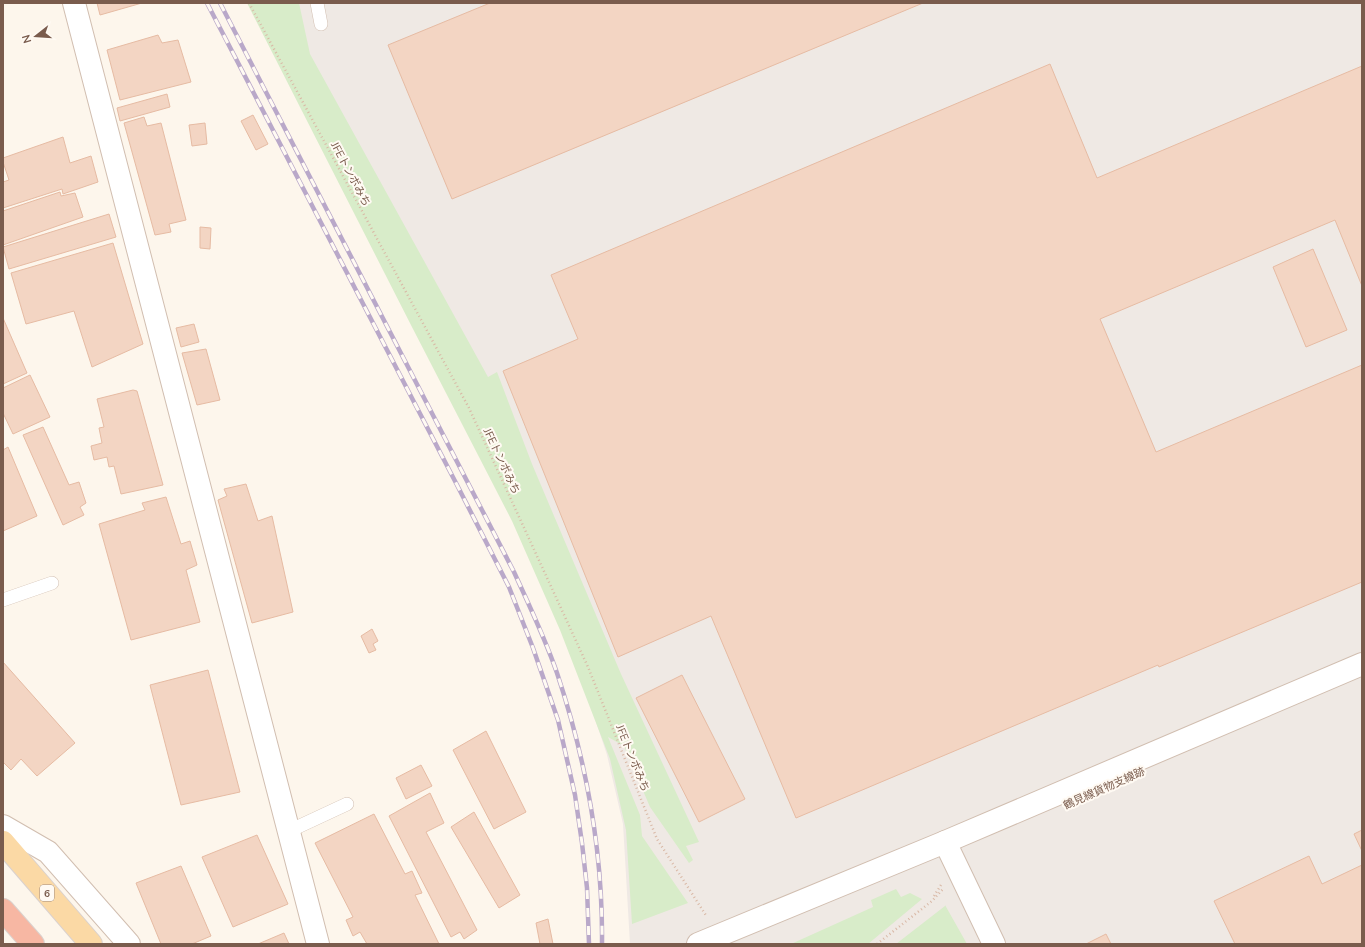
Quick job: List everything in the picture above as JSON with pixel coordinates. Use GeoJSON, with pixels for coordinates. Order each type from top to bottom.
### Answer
{"type":"FeatureCollection","features":[{"type":"Feature","properties":{"kind":"highway"},"geometry":{"type":"LineString","coordinates":[[3,910],[33,944]]}},
{"type":"Feature","properties":{"kind":"main road","name":"6"},"geometry":{"type":"LineString","coordinates":[[3,842],[92,944]]}},
{"type":"Feature","properties":{"kind":"street"},"geometry":{"type":"LineString","coordinates":[[74,3],[318,944]]}},
{"type":"Feature","properties":{"kind":"street"},"geometry":{"type":"LineString","coordinates":[[698,944],[946,842],[1362,664]]}},
{"type":"Feature","properties":{"kind":"street"},"geometry":{"type":"LineString","coordinates":[[3,826],[48,852],[129,944]]}},
{"type":"Feature","properties":{"kind":"street"},"geometry":{"type":"LineString","coordinates":[[946,842],[951,876],[994,944]]}},
{"type":"Feature","properties":{"kind":"lane"},"geometry":{"type":"LineString","coordinates":[[317,3],[321,24]]}},
{"type":"Feature","properties":{"kind":"lane"},"geometry":{"type":"LineString","coordinates":[[3,600],[52,583]]}},
{"type":"Feature","properties":{"kind":"lane"},"geometry":{"type":"LineString","coordinates":[[289,831],[347,804]]}},
{"type":"Feature","properties":{"kind":"path","name":"JFEトンボみち"},"geometry":{"type":"LineString","coordinates":[[249,3],[468,408],[588,667],[658,839],[719,936]]}},
{"type":"Feature","properties":{"kind":"path"},"geometry":{"type":"LineString","coordinates":[[932,901],[951,876]]}},
{"type":"Feature","properties":{"kind":"path"},"geometry":{"type":"LineString","coordinates":[[877,944],[932,901],[951,876]]}},
{"type":"Feature","properties":{"kind":"shaded area"},"geometry":{"type":"Polygon","coordinates":[[[272,3],[1362,3],[1362,944],[630,944],[623,824],[607,755],[580,674],[531,539],[272,3]]]}},
{"type":"Feature","properties":{"kind":"green space"},"geometry":{"type":"Polygon","coordinates":[[[247,3],[299,3],[310,54],[488,377],[497,372],[532,464],[621,674],[699,842],[686,846],[693,860],[689,863],[650,807],[624,746],[608,737],[640,815],[642,836],[688,903],[632,924],[626,830],[610,759],[560,630],[512,521],[247,3]]]}},
{"type":"Feature","properties":{"kind":"green space"},"geometry":{"type":"Polygon","coordinates":[[[896,889],[901,897],[910,893],[922,899],[868,944],[791,944],[873,907],[871,900],[896,889]]]}},
{"type":"Feature","properties":{"kind":"green space"},"geometry":{"type":"Polygon","coordinates":[[[945,906],[967,944],[896,944],[945,906]]]}},
{"type":"Feature","properties":{"kind":"building"},"geometry":{"type":"Polygon","coordinates":[[[97,3],[142,3],[100,15],[97,3]]]}},
{"type":"Feature","properties":{"kind":"building"},"geometry":{"type":"Polygon","coordinates":[[[490,3],[923,3],[452,199],[388,45],[490,3]]]}},
{"type":"Feature","properties":{"kind":"building"},"geometry":{"type":"Polygon","coordinates":[[[158,35],[162,43],[178,40],[191,82],[120,100],[107,50],[158,35]]]}},
{"type":"Feature","properties":{"kind":"building"},"geometry":{"type":"Polygon","coordinates":[[[1050,64],[1097,178],[1362,66],[1362,286],[1335,220],[1100,319],[1156,452],[1362,365],[1362,582],[1159,667],[1158,665],[796,818],[711,616],[618,657],[503,371],[578,339],[551,275],[1050,64]]]}},
{"type":"Feature","properties":{"kind":"building"},"geometry":{"type":"Polygon","coordinates":[[[167,94],[170,107],[120,121],[117,108],[167,94]]]}},
{"type":"Feature","properties":{"kind":"building"},"geometry":{"type":"Polygon","coordinates":[[[253,115],[268,144],[256,150],[241,121],[253,115]]]}},
{"type":"Feature","properties":{"kind":"building"},"geometry":{"type":"Polygon","coordinates":[[[144,117],[147,126],[161,123],[186,220],[169,224],[171,232],[155,235],[124,123],[144,117]]]}},
{"type":"Feature","properties":{"kind":"building"},"geometry":{"type":"Polygon","coordinates":[[[205,123],[207,144],[192,146],[189,125],[205,123]]]}},
{"type":"Feature","properties":{"kind":"building"},"geometry":{"type":"Polygon","coordinates":[[[63,137],[70,163],[91,156],[98,182],[63,194],[62,189],[3,208],[3,182],[9,180],[3,158],[63,137]]]}},
{"type":"Feature","properties":{"kind":"building"},"geometry":{"type":"Polygon","coordinates":[[[60,192],[61,196],[75,193],[83,217],[3,245],[3,211],[60,192]]]}},
{"type":"Feature","properties":{"kind":"building"},"geometry":{"type":"Polygon","coordinates":[[[109,214],[116,237],[9,269],[3,247],[109,214]]]}},
{"type":"Feature","properties":{"kind":"building"},"geometry":{"type":"Polygon","coordinates":[[[200,227],[211,228],[210,249],[200,248],[200,227]]]}},
{"type":"Feature","properties":{"kind":"building"},"geometry":{"type":"Polygon","coordinates":[[[113,243],[143,344],[92,367],[74,311],[26,324],[11,273],[113,243]]]}},
{"type":"Feature","properties":{"kind":"building"},"geometry":{"type":"Polygon","coordinates":[[[1313,249],[1347,330],[1306,347],[1273,267],[1313,249]]]}},
{"type":"Feature","properties":{"kind":"building"},"geometry":{"type":"Polygon","coordinates":[[[3,318],[27,373],[3,384],[3,318]]]}},
{"type":"Feature","properties":{"kind":"building"},"geometry":{"type":"Polygon","coordinates":[[[194,324],[199,342],[181,347],[176,328],[194,324]]]}},
{"type":"Feature","properties":{"kind":"building"},"geometry":{"type":"Polygon","coordinates":[[[206,349],[220,400],[197,405],[182,353],[206,349]]]}},
{"type":"Feature","properties":{"kind":"building"},"geometry":{"type":"Polygon","coordinates":[[[30,375],[50,417],[13,434],[3,413],[3,388],[30,375]]]}},
{"type":"Feature","properties":{"kind":"building"},"geometry":{"type":"Polygon","coordinates":[[[133,390],[137,391],[163,485],[121,494],[114,466],[109,467],[107,457],[94,460],[91,446],[102,443],[99,428],[104,427],[97,399],[133,390]]]}},
{"type":"Feature","properties":{"kind":"building"},"geometry":{"type":"Polygon","coordinates":[[[43,427],[69,485],[79,482],[86,503],[80,507],[84,515],[63,525],[23,435],[43,427]]]}},
{"type":"Feature","properties":{"kind":"building"},"geometry":{"type":"Polygon","coordinates":[[[8,447],[37,516],[3,531],[3,450],[8,447]]]}},
{"type":"Feature","properties":{"kind":"building"},"geometry":{"type":"Polygon","coordinates":[[[246,484],[258,521],[272,516],[293,612],[252,623],[218,500],[227,496],[224,489],[246,484]]]}},
{"type":"Feature","properties":{"kind":"building"},"geometry":{"type":"Polygon","coordinates":[[[166,497],[181,544],[190,541],[197,565],[186,570],[200,622],[131,640],[99,524],[145,510],[142,503],[166,497]]]}},
{"type":"Feature","properties":{"kind":"building"},"geometry":{"type":"Polygon","coordinates":[[[372,629],[378,641],[373,644],[376,650],[369,653],[361,636],[372,629]]]}},
{"type":"Feature","properties":{"kind":"building"},"geometry":{"type":"Polygon","coordinates":[[[3,662],[75,743],[37,776],[21,759],[11,770],[3,762],[3,662]]]}},
{"type":"Feature","properties":{"kind":"building"},"geometry":{"type":"Polygon","coordinates":[[[208,670],[240,792],[181,805],[150,685],[208,670]]]}},
{"type":"Feature","properties":{"kind":"building"},"geometry":{"type":"Polygon","coordinates":[[[682,675],[745,799],[699,822],[636,698],[682,675]]]}},
{"type":"Feature","properties":{"kind":"building"},"geometry":{"type":"Polygon","coordinates":[[[486,731],[526,812],[494,829],[453,750],[486,731]]]}},
{"type":"Feature","properties":{"kind":"building"},"geometry":{"type":"Polygon","coordinates":[[[421,765],[432,786],[406,799],[396,778],[421,765]]]}},
{"type":"Feature","properties":{"kind":"building"},"geometry":{"type":"Polygon","coordinates":[[[430,793],[444,823],[426,832],[477,930],[464,939],[460,932],[451,937],[389,816],[430,793]]]}},
{"type":"Feature","properties":{"kind":"building"},"geometry":{"type":"Polygon","coordinates":[[[474,812],[520,895],[499,908],[451,827],[474,812]]]}},
{"type":"Feature","properties":{"kind":"building"},"geometry":{"type":"Polygon","coordinates":[[[374,814],[405,874],[412,871],[422,893],[415,895],[439,944],[367,944],[360,932],[353,936],[346,920],[353,917],[315,843],[374,814]]]}},
{"type":"Feature","properties":{"kind":"building"},"geometry":{"type":"Polygon","coordinates":[[[1362,830],[1362,851],[1354,834],[1362,830]]]}},
{"type":"Feature","properties":{"kind":"building"},"geometry":{"type":"Polygon","coordinates":[[[257,835],[288,904],[233,927],[202,857],[257,835]]]}},
{"type":"Feature","properties":{"kind":"building"},"geometry":{"type":"Polygon","coordinates":[[[1309,856],[1322,884],[1362,865],[1362,944],[1235,944],[1214,901],[1309,856]]]}},
{"type":"Feature","properties":{"kind":"building"},"geometry":{"type":"Polygon","coordinates":[[[181,866],[211,936],[192,944],[161,944],[136,883],[181,866]]]}},
{"type":"Feature","properties":{"kind":"building"},"geometry":{"type":"Polygon","coordinates":[[[548,919],[553,944],[540,944],[536,923],[548,919]]]}},
{"type":"Feature","properties":{"kind":"building"},"geometry":{"type":"Polygon","coordinates":[[[284,933],[289,944],[258,944],[284,933]]]}},
{"type":"Feature","properties":{"kind":"building"},"geometry":{"type":"Polygon","coordinates":[[[1106,934],[1111,944],[1086,944],[1106,934]]]}},
{"type":"Feature","properties":{"kind":"railway"},"geometry":{"type":"LineString","coordinates":[[207,3],[509,587],[533,648],[558,720],[575,795],[587,888],[589,944]]}},
{"type":"Feature","properties":{"kind":"railway"},"geometry":{"type":"LineString","coordinates":[[220,3],[514,572],[537,622],[557,673],[567,706],[591,807],[596,841],[602,910],[602,944]]}}]}
